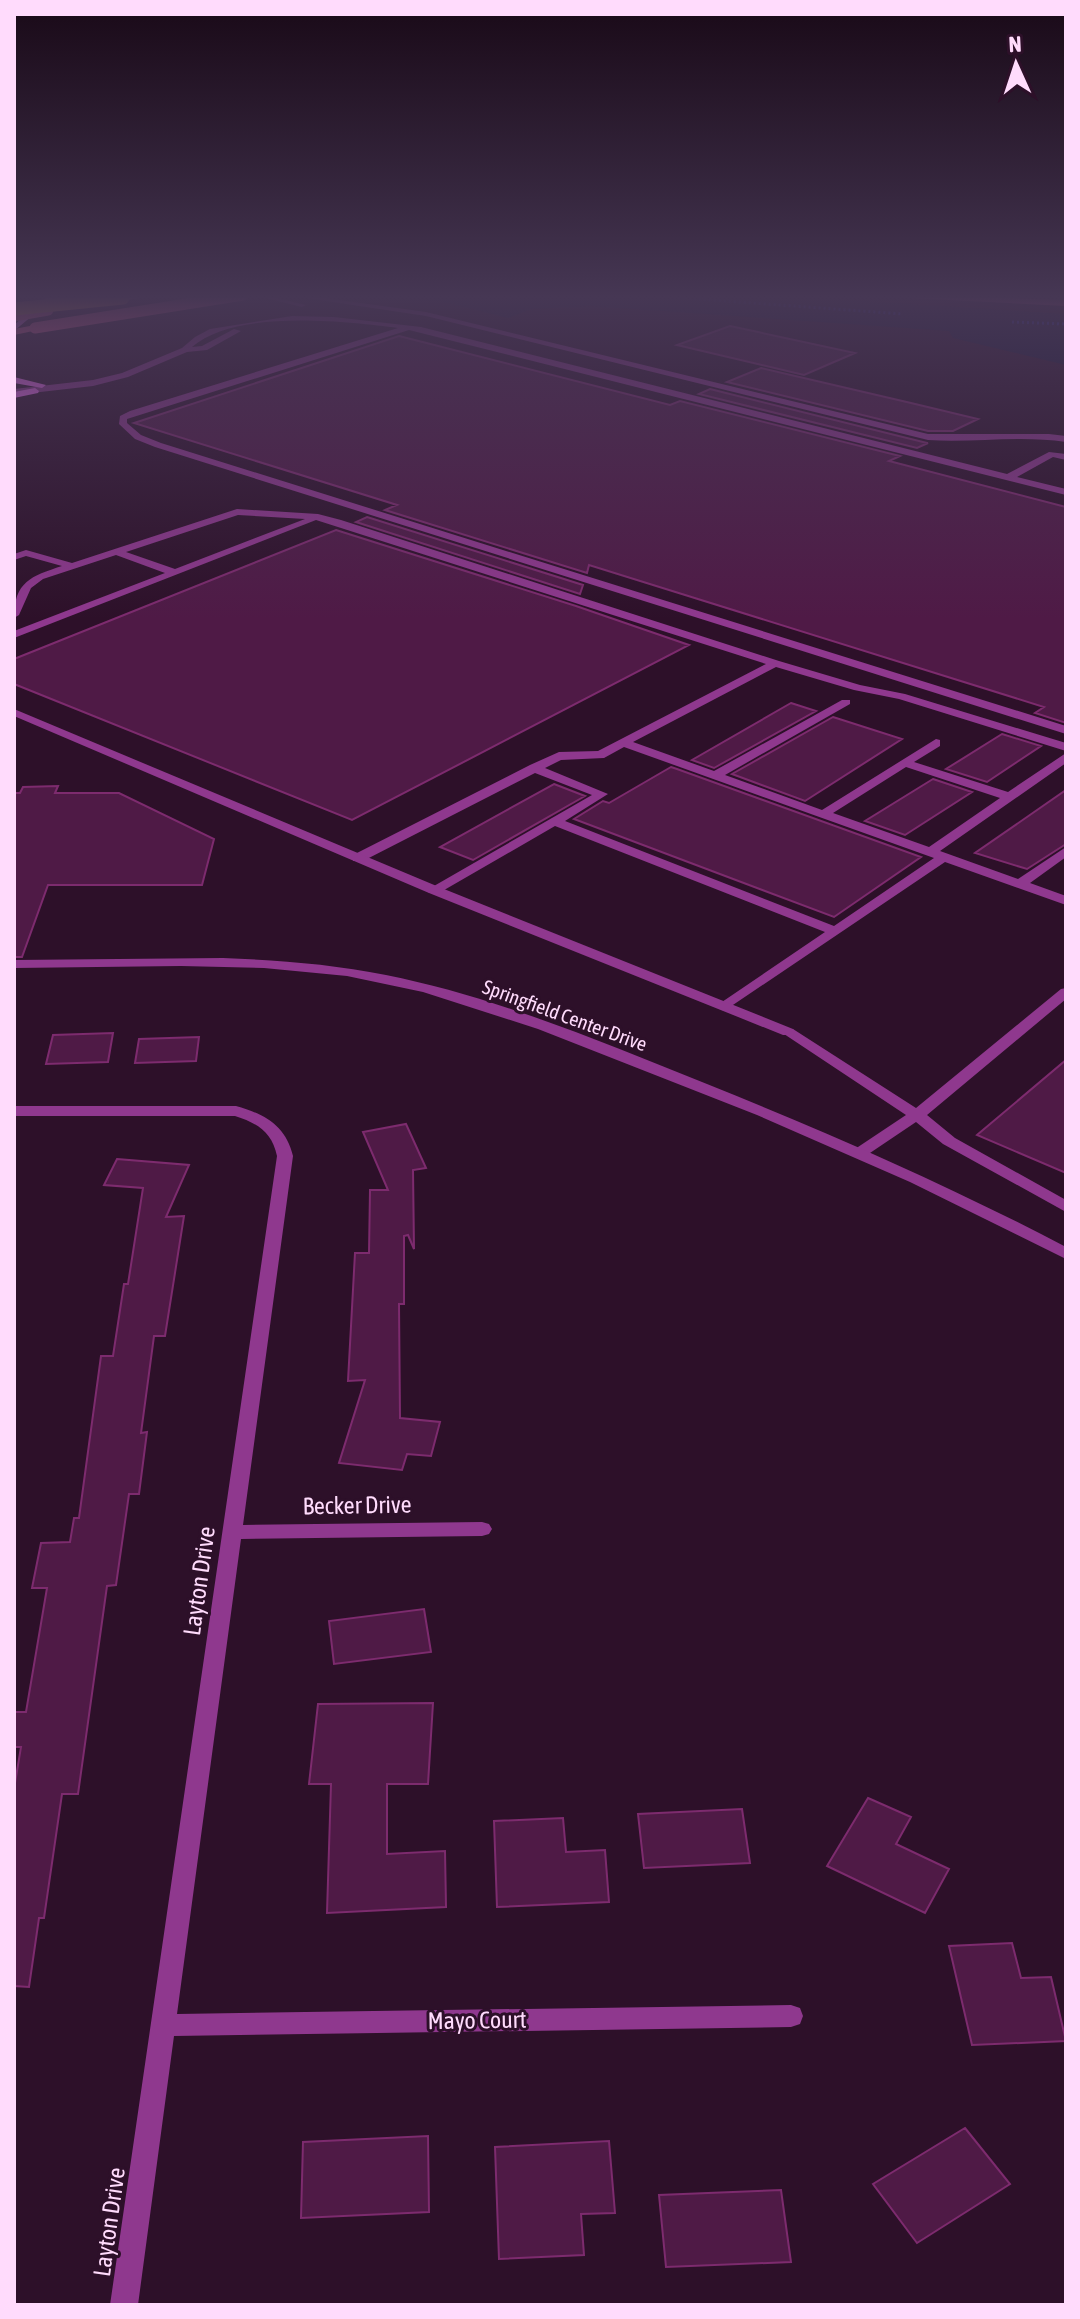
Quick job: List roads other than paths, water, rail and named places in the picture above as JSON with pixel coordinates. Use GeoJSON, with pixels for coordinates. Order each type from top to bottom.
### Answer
{"type":"FeatureCollection","features":[{"type":"Feature","properties":{"kind":"street"},"geometry":{"type":"LineString","coordinates":[[165,403],[123,418],[123,424],[138,437],[158,445],[1066,730]]}},
{"type":"Feature","properties":{"kind":"street"},"geometry":{"type":"LineString","coordinates":[[711,403],[1066,492]]}},
{"type":"Feature","properties":{"kind":"street"},"geometry":{"type":"LineString","coordinates":[[790,403],[928,437],[967,440],[1032,435],[1066,439]]}},
{"type":"Feature","properties":{"kind":"street"},"geometry":{"type":"LineString","coordinates":[[1009,477],[1052,454],[1066,457]]}},
{"type":"Feature","properties":{"kind":"street"},"geometry":{"type":"LineString","coordinates":[[14,615],[27,586],[39,577],[237,512],[318,517],[775,663],[858,688],[901,696],[1066,747]]}},
{"type":"Feature","properties":{"kind":"street"},"geometry":{"type":"LineString","coordinates":[[14,635],[318,517]]}},
{"type":"Feature","properties":{"kind":"street"},"geometry":{"type":"LineString","coordinates":[[117,552],[173,572]]}},
{"type":"Feature","properties":{"kind":"street"},"geometry":{"type":"LineString","coordinates":[[14,557],[26,553],[72,566]]}},
{"type":"Feature","properties":{"kind":"street"},"geometry":{"type":"LineString","coordinates":[[358,858],[559,756],[600,755],[775,663]]}},
{"type":"Feature","properties":{"kind":"street"},"geometry":{"type":"LineString","coordinates":[[714,776],[846,702]]}},
{"type":"Feature","properties":{"kind":"street"},"geometry":{"type":"LineString","coordinates":[[14,712],[434,890],[788,1032],[917,1115],[949,1141],[1066,1207]]}},
{"type":"Feature","properties":{"kind":"street"},"geometry":{"type":"LineString","coordinates":[[623,743],[1066,901]]}},
{"type":"Feature","properties":{"kind":"street"},"geometry":{"type":"LineString","coordinates":[[824,814],[936,743]]}},
{"type":"Feature","properties":{"kind":"street"},"geometry":{"type":"LineString","coordinates":[[724,1007],[836,931],[1009,797],[1066,757]]}},
{"type":"Feature","properties":{"kind":"street"},"geometry":{"type":"LineString","coordinates":[[905,763],[1009,797]]}},
{"type":"Feature","properties":{"kind":"street"},"geometry":{"type":"LineString","coordinates":[[434,890],[602,794],[534,768]]}},
{"type":"Feature","properties":{"kind":"street"},"geometry":{"type":"LineString","coordinates":[[554,821],[836,931]]}},
{"type":"Feature","properties":{"kind":"street"},"geometry":{"type":"LineString","coordinates":[[1020,884],[1064,854]]}},
{"type":"Feature","properties":{"kind":"street","name":"Springfield Center Drive"},"geometry":{"type":"LineString","coordinates":[[14,964],[237,964],[345,972],[404,983],[520,1017],[861,1152],[976,1205],[1066,1254]]}},
{"type":"Feature","properties":{"kind":"street"},"geometry":{"type":"LineString","coordinates":[[861,1152],[917,1115],[1066,992]]}},
{"type":"Feature","properties":{"kind":"street","name":"Layton Drive"},"geometry":{"type":"LineString","coordinates":[[14,1111],[236,1111],[266,1123],[283,1141],[285,1156],[124,2305]]}},
{"type":"Feature","properties":{"kind":"street","name":"Becker Drive"},"geometry":{"type":"LineString","coordinates":[[232,1532],[482,1529]]}},
{"type":"Feature","properties":{"kind":"street","name":"Mayo Court"},"geometry":{"type":"LineString","coordinates":[[164,2025],[791,2016]]}}]}
